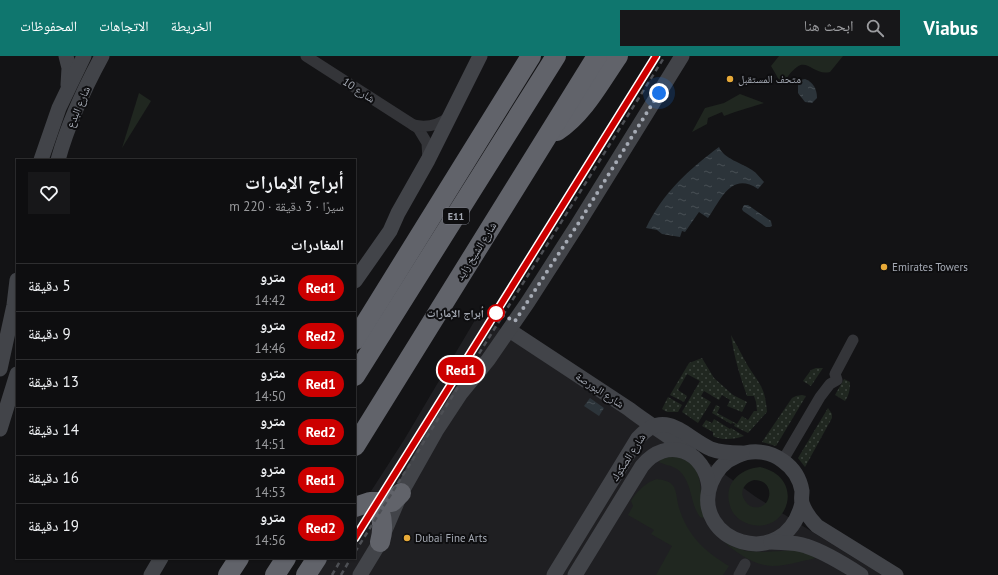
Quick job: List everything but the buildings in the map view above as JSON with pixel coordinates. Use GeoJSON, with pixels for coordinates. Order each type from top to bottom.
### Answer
{"type":"FeatureCollection","features":[{"type":"Feature","properties":{"kind":"highway"},"geometry":{"type":"LineString","coordinates":[[356,338],[531,56]]}},
{"type":"Feature","properties":{"kind":"highway","name":"E11"},"geometry":{"type":"LineString","coordinates":[[356,374],[556,56]]}},
{"type":"Feature","properties":{"kind":"highway","name":"شارع الشيخ زايد"},"geometry":{"type":"LineString","coordinates":[[356,444],[597,56]]}},
{"type":"Feature","properties":{"kind":"highway"},"geometry":{"type":"LineString","coordinates":[[547,137],[564,127],[578,114],[618,56]]}},
{"type":"Feature","properties":{"kind":"highway"},"geometry":{"type":"LineString","coordinates":[[356,507],[376,502],[392,502],[401,493]]}},
{"type":"Feature","properties":{"kind":"highway"},"geometry":{"type":"LineString","coordinates":[[376,502],[380,510],[382,522],[380,542]]}},
{"type":"Feature","properties":{"kind":"highway"},"geometry":{"type":"LineString","coordinates":[[228,575],[237,559]]}},
{"type":"Feature","properties":{"kind":"highway"},"geometry":{"type":"LineString","coordinates":[[276,575],[285,559]]}},
{"type":"Feature","properties":{"kind":"highway"},"geometry":{"type":"LineString","coordinates":[[306,575],[316,559]]}},
{"type":"Feature","properties":{"kind":"street"},"geometry":{"type":"LineString","coordinates":[[66,56],[69,68],[67,90]]}},
{"type":"Feature","properties":{"kind":"street","name":"شارع البدع"},"geometry":{"type":"LineString","coordinates":[[41,159],[67,90],[84,56]]}},
{"type":"Feature","properties":{"kind":"street","name":"شارع البدع"},"geometry":{"type":"LineString","coordinates":[[58,159],[75,111],[102,56]]}},
{"type":"Feature","properties":{"kind":"street","name":"شارع 10"},"geometry":{"type":"LineString","coordinates":[[306,56],[413,124],[422,133],[427,143],[428,160]]}},
{"type":"Feature","properties":{"kind":"street"},"geometry":{"type":"LineString","coordinates":[[356,280],[390,231],[398,213],[428,160],[480,56]]}},
{"type":"Feature","properties":{"kind":"street"},"geometry":{"type":"LineString","coordinates":[[360,575],[380,542],[401,493],[448,412],[509,330],[578,224],[682,56]]}},
{"type":"Feature","properties":{"kind":"street","name":"شارع 10"},"geometry":{"type":"LineString","coordinates":[[413,124],[424,127],[436,125],[451,115]]}},
{"type":"Feature","properties":{"kind":"street"},"geometry":{"type":"LineString","coordinates":[[0,369],[16,287]]}},
{"type":"Feature","properties":{"kind":"street","name":"شارع البورصة"},"geometry":{"type":"LineString","coordinates":[[509,330],[629,408],[652,426],[674,440],[689,453]]}},
{"type":"Feature","properties":{"kind":"street"},"geometry":{"type":"LineString","coordinates":[[783,460],[820,397],[833,379],[853,340]]}},
{"type":"Feature","properties":{"kind":"street"},"geometry":{"type":"LineString","coordinates":[[0,429],[16,377]]}},
{"type":"Feature","properties":{"kind":"street"},"geometry":{"type":"LineString","coordinates":[[629,408],[635,428],[634,444]]}},
{"type":"Feature","properties":{"kind":"street","name":"شارع الصكوك"},"geometry":{"type":"LineString","coordinates":[[554,575],[634,444],[643,432],[652,426],[665,424],[674,426],[715,450],[724,453],[743,453]]}},
{"type":"Feature","properties":{"kind":"street","name":"شارع الصكوك"},"geometry":{"type":"LineString","coordinates":[[574,575],[648,459],[662,451],[670,449],[689,453]]}},
{"type":"Feature","properties":{"kind":"street"},"geometry":{"type":"LineString","coordinates":[[689,453],[701,464],[707,476],[710,512],[715,522],[730,538],[739,542],[750,545],[761,545],[783,536],[793,527],[799,515],[802,503],[802,490],[792,469],[783,460],[776,456],[762,452],[743,453],[731,458],[721,466],[714,476],[709,488]]}},
{"type":"Feature","properties":{"kind":"street"},"geometry":{"type":"LineString","coordinates":[[802,503],[808,515],[817,526],[896,575]]}},
{"type":"Feature","properties":{"kind":"street"},"geometry":{"type":"LineString","coordinates":[[771,542],[805,545],[821,552],[861,575]]}},
{"type":"Feature","properties":{"kind":"street"},"geometry":{"type":"LineString","coordinates":[[151,575],[160,559]]}},
{"type":"Feature","properties":{"kind":"street"},"geometry":{"type":"LineString","coordinates":[[739,575],[745,564]]}},
{"type":"Feature","properties":{"kind":"shaded area"},"geometry":{"type":"Polygon","coordinates":[[[779,56],[843,56],[830,72],[820,72],[808,66],[801,65],[789,75],[782,85],[771,66],[779,56]]]}},
{"type":"Feature","properties":{"kind":"shaded area"},"geometry":{"type":"Polygon","coordinates":[[[139,93],[151,101],[122,148],[139,93]]]}},
{"type":"Feature","properties":{"kind":"shaded area"},"geometry":{"type":"Polygon","coordinates":[[[740,94],[764,103],[724,116],[722,112],[708,118],[707,124],[692,132],[705,108],[724,103],[740,94]]]}},
{"type":"Feature","properties":{"kind":"shaded area"},"geometry":{"type":"Polygon","coordinates":[[[478,315],[648,419],[756,497],[882,575],[318,575],[327,559],[356,559],[356,514],[404,440],[478,315]]]}},
{"type":"Feature","properties":{"kind":"shaded area"},"geometry":{"type":"Polygon","coordinates":[[[731,335],[761,387],[765,397],[767,412],[748,433],[734,426],[735,424],[731,424],[712,413],[716,405],[720,407],[717,413],[737,424],[742,416],[748,420],[754,411],[757,411],[754,396],[747,396],[744,389],[731,335]]]}},
{"type":"Feature","properties":{"kind":"shaded area"},"geometry":{"type":"Polygon","coordinates":[[[702,358],[714,378],[733,395],[747,402],[742,412],[727,406],[730,400],[722,395],[719,400],[704,391],[701,396],[711,402],[698,423],[682,412],[700,381],[687,374],[678,390],[687,396],[684,402],[670,395],[689,363],[702,358]]]}},
{"type":"Feature","properties":{"kind":"shaded area"},"geometry":{"type":"Polygon","coordinates":[[[823,368],[811,386],[803,381],[811,370],[823,368]]]}},
{"type":"Feature","properties":{"kind":"shaded area"},"geometry":{"type":"Polygon","coordinates":[[[844,379],[850,382],[849,392],[845,401],[835,395],[844,379]]]}},
{"type":"Feature","properties":{"kind":"shaded area"},"geometry":{"type":"Polygon","coordinates":[[[802,395],[806,396],[776,446],[762,442],[792,398],[802,395]]]}},
{"type":"Feature","properties":{"kind":"shaded area"},"geometry":{"type":"Polygon","coordinates":[[[668,397],[682,405],[678,412],[667,412],[662,409],[668,397]]]}},
{"type":"Feature","properties":{"kind":"shaded area"},"geometry":{"type":"Polygon","coordinates":[[[828,408],[832,414],[832,418],[805,467],[798,458],[828,408]]]}},
{"type":"Feature","properties":{"kind":"shaded area"},"geometry":{"type":"Polygon","coordinates":[[[714,419],[744,436],[720,439],[713,436],[713,432],[702,426],[706,420],[712,423],[714,419]]]}},
{"type":"Feature","properties":{"kind":"shaded area"},"geometry":{"type":"Polygon","coordinates":[[[674,456],[687,461],[692,465],[698,475],[704,516],[703,518],[700,517],[694,505],[686,479],[677,469],[659,462],[661,459],[674,456]]]}},
{"type":"Feature","properties":{"kind":"shaded area"},"geometry":{"type":"Polygon","coordinates":[[[760,467],[775,473],[784,483],[788,494],[786,505],[781,515],[772,523],[760,526],[746,523],[738,518],[731,509],[728,498],[731,484],[735,479],[740,474],[753,468],[760,467]],[[751,481],[744,487],[742,493],[744,499],[752,507],[759,507],[768,500],[769,490],[761,481],[751,481]]]}},
{"type":"Feature","properties":{"kind":"shaded area"},"geometry":{"type":"Polygon","coordinates":[[[657,479],[669,482],[674,487],[679,508],[692,535],[712,555],[729,566],[723,575],[656,575],[672,546],[651,534],[654,530],[628,515],[633,506],[631,501],[636,494],[642,487],[657,479]]]}},
{"type":"Feature","properties":{"kind":"shaded area"},"geometry":{"type":"Polygon","coordinates":[[[723,541],[731,546],[746,551],[764,552],[797,550],[817,557],[786,565],[775,566],[759,564],[733,550],[723,541]]]}},
{"type":"Feature","properties":{"kind":"water"},"geometry":{"type":"Polygon","coordinates":[[[805,79],[814,86],[816,92],[817,98],[812,103],[805,102],[798,93],[798,82],[805,79]]]}},
{"type":"Feature","properties":{"kind":"water"},"geometry":{"type":"Polygon","coordinates":[[[719,147],[721,151],[729,158],[748,167],[757,174],[764,182],[758,189],[749,184],[741,183],[734,186],[722,196],[708,218],[699,212],[685,232],[682,231],[680,237],[662,234],[657,230],[646,228],[660,204],[677,183],[697,164],[719,147]]]}},
{"type":"Feature","properties":{"kind":"water"},"geometry":{"type":"Polygon","coordinates":[[[744,205],[748,205],[771,221],[772,226],[766,227],[743,211],[742,209],[744,205]]]}},
{"type":"Feature","properties":{"kind":"water"},"geometry":{"type":"Polygon","coordinates":[[[590,398],[604,408],[599,416],[584,406],[590,398]]]}},
{"type":"Feature","properties":{"kind":"railway"},"geometry":{"type":"LineString","coordinates":[[356,536],[656,56]]}},
{"type":"Feature","properties":{"kind":"railway"},"geometry":{"type":"LineString","coordinates":[[356,550],[665,56]]}},
{"type":"Feature","properties":{"kind":"railway"},"geometry":{"type":"LineString","coordinates":[[332,575],[341,559]]}},
{"type":"Feature","properties":{"kind":"railway"},"geometry":{"type":"LineString","coordinates":[[341,575],[350,559]]}},
{"type":"Feature","properties":{"kind":"metro line","name":"Red1"},"geometry":{"type":"LineString","coordinates":[[356,536],[656,56]]}},
{"type":"Feature","properties":{"kind":"place","name":"متحف المستقبل"},"geometry":{"type":"Point","coordinates":[730,79]}},
{"type":"Feature","properties":{"kind":"place","name":"Emirates Towers"},"geometry":{"type":"Point","coordinates":[884,267]}},
{"type":"Feature","properties":{"kind":"place","name":"أبراج الإمارات"},"geometry":{"type":"Point","coordinates":[496,313]}},
{"type":"Feature","properties":{"kind":"place","name":"Dubai Fine Arts"},"geometry":{"type":"Point","coordinates":[407,538]}},
{"type":"Feature","properties":{"kind":"route"},"geometry":{"type":"LineString","coordinates":[[496,313],[515,321],[578,224],[659,93]]}}]}
